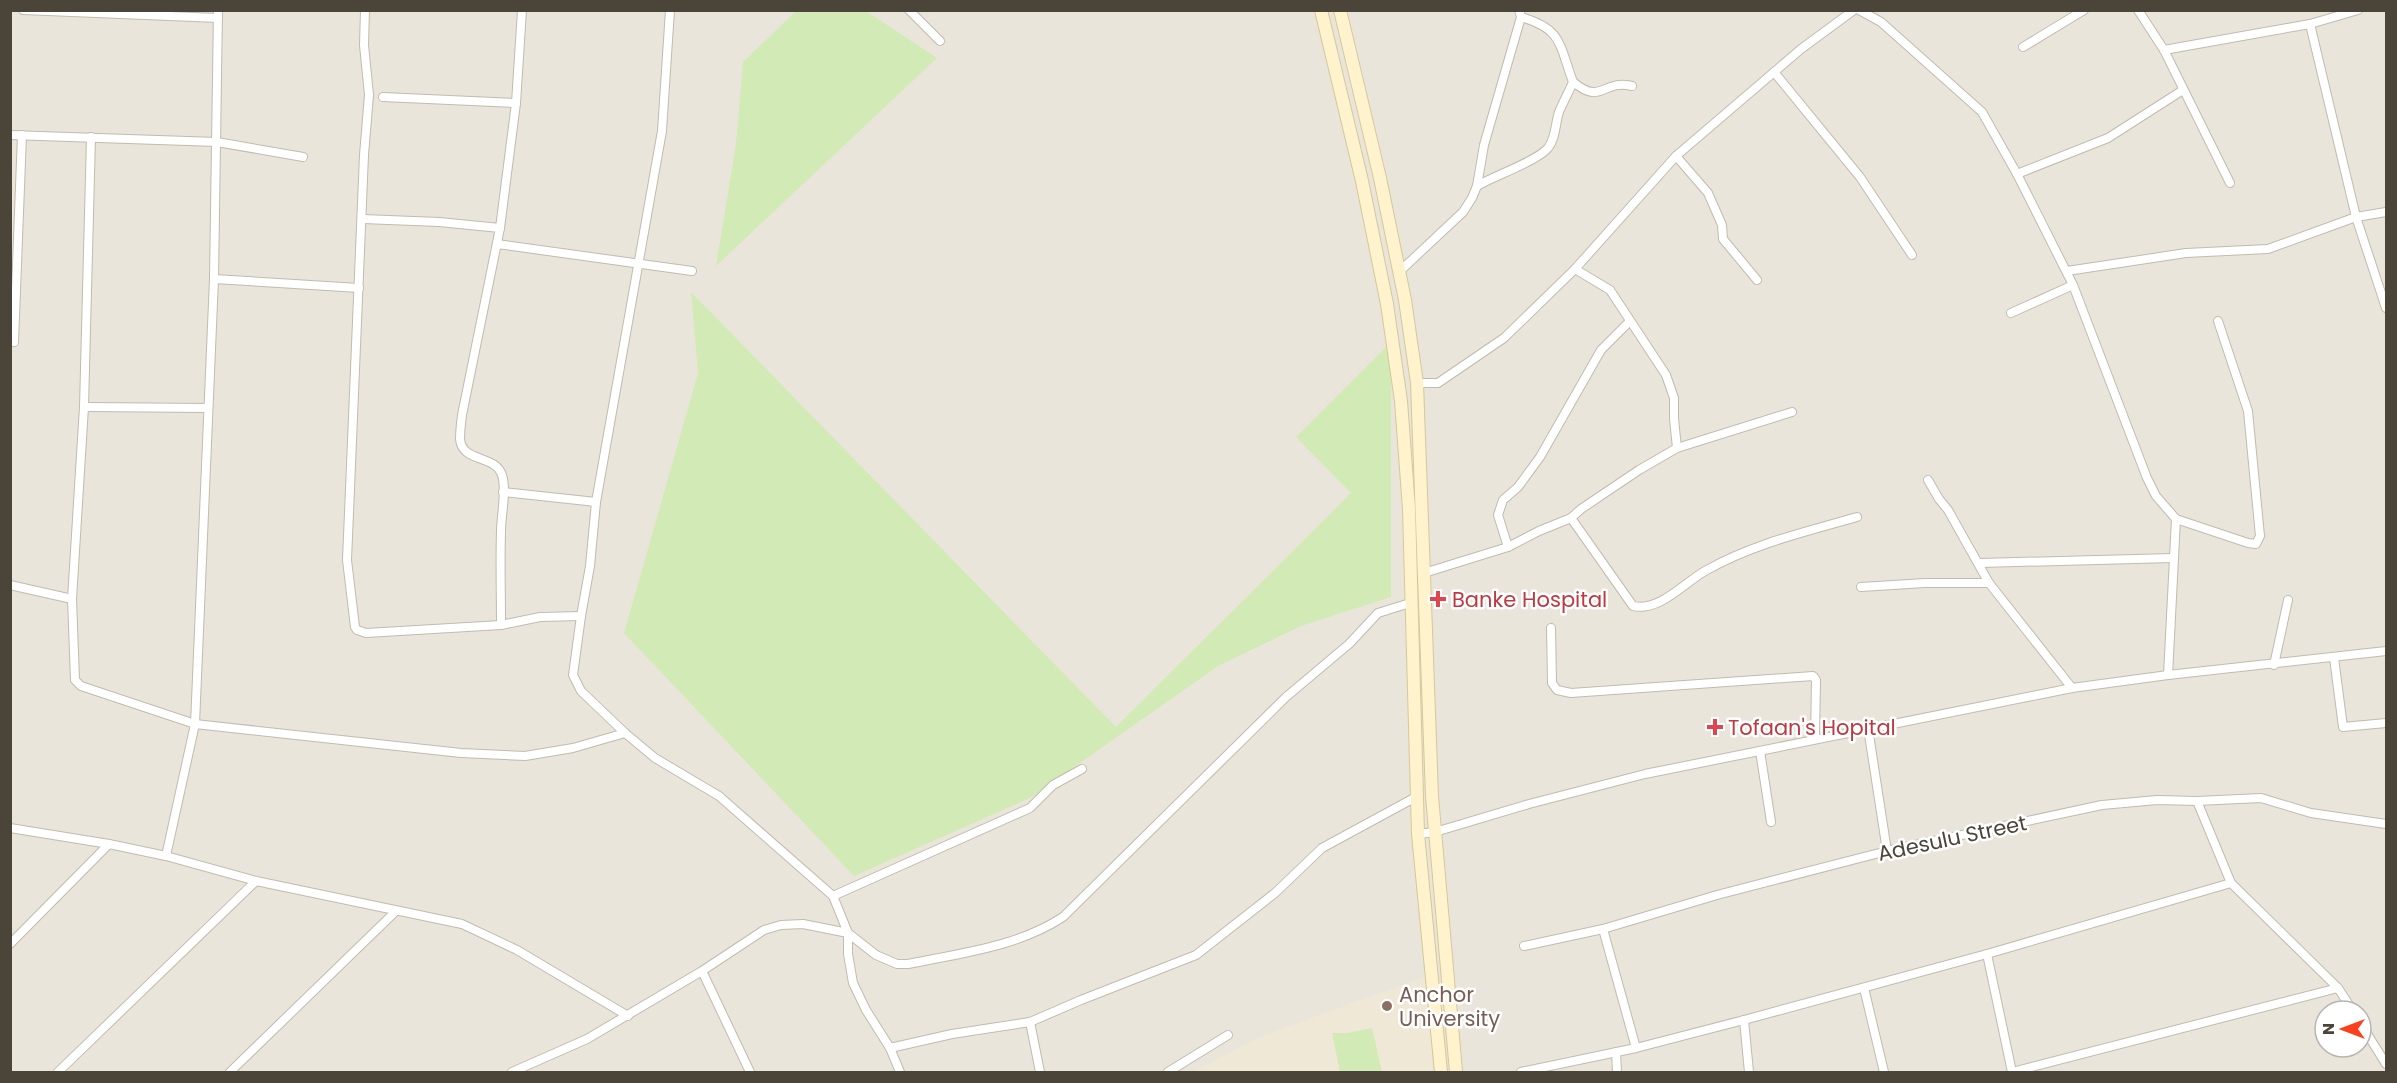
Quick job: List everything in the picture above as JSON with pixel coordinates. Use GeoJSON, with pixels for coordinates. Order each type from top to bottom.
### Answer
{"type":"FeatureCollection","features":[{"type":"Feature","properties":{"kind":"street"},"geometry":{"type":"LineString","coordinates":[[23,10],[218,14],[214,279],[195,724],[166,856]]}},
{"type":"Feature","properties":{"kind":"street"},"geometry":{"type":"LineString","coordinates":[[365,10],[364,45],[369,95],[364,155],[347,560],[355,627],[366,633],[501,624],[540,617],[581,616]]}},
{"type":"Feature","properties":{"kind":"street"},"geometry":{"type":"LineString","coordinates":[[501,624],[501,533],[504,479],[498,466],[467,453],[460,438],[462,415],[500,228],[516,103],[522,10]]}},
{"type":"Feature","properties":{"kind":"street"},"geometry":{"type":"LineString","coordinates":[[670,10],[662,131],[596,502],[590,566],[573,675],[581,691],[625,733],[655,758],[719,796],[832,896],[848,933],[848,954],[853,982],[866,1010],[890,1048],[900,1072]]}},
{"type":"Feature","properties":{"kind":"street"},"geometry":{"type":"LineString","coordinates":[[909,10],[940,41]]}},
{"type":"Feature","properties":{"kind":"street"},"geometry":{"type":"LineString","coordinates":[[1321,10],[1362,181],[1390,324],[1402,413],[1409,509],[1418,834],[1441,1072]]}},
{"type":"Feature","properties":{"kind":"street"},"geometry":{"type":"LineString","coordinates":[[1340,10],[1380,178],[1399,272],[1417,383],[1435,832],[1456,1072]]}},
{"type":"Feature","properties":{"kind":"street"},"geometry":{"type":"LineString","coordinates":[[1417,383],[1438,383],[1504,338],[1575,269],[1676,156],[1801,49],[1854,10]]}},
{"type":"Feature","properties":{"kind":"street"},"geometry":{"type":"LineString","coordinates":[[1859,10],[1881,22],[1982,112],[2067,271],[2156,496],[2176,519],[2256,544],[2260,536],[2248,411],[2218,321]]}},
{"type":"Feature","properties":{"kind":"street"},"geometry":{"type":"LineString","coordinates":[[2023,47],[2084,10]]}},
{"type":"Feature","properties":{"kind":"street"},"geometry":{"type":"LineString","coordinates":[[2138,10],[2164,50],[2230,183]]}},
{"type":"Feature","properties":{"kind":"street"},"geometry":{"type":"LineString","coordinates":[[2164,50],[2310,24],[2358,10]]}},
{"type":"Feature","properties":{"kind":"street"},"geometry":{"type":"LineString","coordinates":[[1399,272],[1463,212],[1477,186],[1484,145],[1520,14],[1543,25],[1555,34],[1574,82],[1587,93],[1593,94],[1619,83],[1632,86]]}},
{"type":"Feature","properties":{"kind":"street"},"geometry":{"type":"LineString","coordinates":[[2310,24],[2356,217],[2386,309]]}},
{"type":"Feature","properties":{"kind":"street"},"geometry":{"type":"LineString","coordinates":[[1774,72],[1860,177],[1912,255]]}},
{"type":"Feature","properties":{"kind":"street"},"geometry":{"type":"LineString","coordinates":[[1477,186],[1498,174],[1521,166],[1548,148],[1555,135],[1559,113],[1574,82]]}},
{"type":"Feature","properties":{"kind":"street"},"geometry":{"type":"LineString","coordinates":[[2017,174],[2108,138],[2183,90]]}},
{"type":"Feature","properties":{"kind":"street"},"geometry":{"type":"LineString","coordinates":[[383,97],[516,103]]}},
{"type":"Feature","properties":{"kind":"street"},"geometry":{"type":"LineString","coordinates":[[10,135],[217,142],[303,157]]}},
{"type":"Feature","properties":{"kind":"street"},"geometry":{"type":"LineString","coordinates":[[14,342],[22,135]]}},
{"type":"Feature","properties":{"kind":"street"},"geometry":{"type":"LineString","coordinates":[[91,138],[84,407],[72,599],[75,680],[81,686],[195,724],[461,753],[525,756],[573,748],[625,733]]}},
{"type":"Feature","properties":{"kind":"street"},"geometry":{"type":"LineString","coordinates":[[1676,156],[1708,193],[1722,225],[1723,239],[1757,280]]}},
{"type":"Feature","properties":{"kind":"street"},"geometry":{"type":"LineString","coordinates":[[2067,271],[2186,253],[2268,249],[2356,217],[2386,212]]}},
{"type":"Feature","properties":{"kind":"street"},"geometry":{"type":"LineString","coordinates":[[363,219],[440,222],[500,228]]}},
{"type":"Feature","properties":{"kind":"street"},"geometry":{"type":"LineString","coordinates":[[497,244],[693,271]]}},
{"type":"Feature","properties":{"kind":"street"},"geometry":{"type":"LineString","coordinates":[[1575,269],[1610,290],[1666,375],[1674,398],[1677,448]]}},
{"type":"Feature","properties":{"kind":"street"},"geometry":{"type":"LineString","coordinates":[[214,279],[359,288]]}},
{"type":"Feature","properties":{"kind":"street"},"geometry":{"type":"LineString","coordinates":[[2011,313],[2073,285]]}},
{"type":"Feature","properties":{"kind":"street"},"geometry":{"type":"LineString","coordinates":[[1508,547],[1498,515],[1503,501],[1518,488],[1540,457],[1601,350],[1629,322]]}},
{"type":"Feature","properties":{"kind":"street"},"geometry":{"type":"LineString","coordinates":[[84,407],[208,408]]}},
{"type":"Feature","properties":{"kind":"street"},"geometry":{"type":"LineString","coordinates":[[1424,573],[1508,547],[1571,518],[1639,470],[1677,448],[1792,412]]}},
{"type":"Feature","properties":{"kind":"street"},"geometry":{"type":"LineString","coordinates":[[1928,480],[1980,563],[1989,583],[2072,688]]}},
{"type":"Feature","properties":{"kind":"street"},"geometry":{"type":"LineString","coordinates":[[503,492],[596,502]]}},
{"type":"Feature","properties":{"kind":"street"},"geometry":{"type":"LineString","coordinates":[[1571,518],[1633,606],[1643,608],[1655,605],[1692,579],[1733,555],[1857,517]]}},
{"type":"Feature","properties":{"kind":"street"},"geometry":{"type":"LineString","coordinates":[[2168,675],[2176,519]]}},
{"type":"Feature","properties":{"kind":"street"},"geometry":{"type":"LineString","coordinates":[[1980,563],[2173,558]]}},
{"type":"Feature","properties":{"kind":"street"},"geometry":{"type":"LineString","coordinates":[[1861,587],[1925,583],[1989,583]]}},
{"type":"Feature","properties":{"kind":"street"},"geometry":{"type":"LineString","coordinates":[[10,585],[72,599]]}},
{"type":"Feature","properties":{"kind":"street"},"geometry":{"type":"LineString","coordinates":[[2274,665],[2288,600]]}},
{"type":"Feature","properties":{"kind":"street"},"geometry":{"type":"LineString","coordinates":[[512,1072],[587,1039],[702,971],[764,930],[781,925],[803,924],[848,933],[876,955],[897,964],[908,964],[1005,944],[1051,926],[1063,917],[1286,698],[1349,644],[1378,613],[1410,603]]}},
{"type":"Feature","properties":{"kind":"street"},"geometry":{"type":"LineString","coordinates":[[1551,628],[1552,682],[1557,690],[1571,693],[1813,676],[1816,680],[1815,739]]}},
{"type":"Feature","properties":{"kind":"street"},"geometry":{"type":"LineString","coordinates":[[1418,834],[1435,832],[1529,804],[1645,774],[2072,688],[2386,651]]}},
{"type":"Feature","properties":{"kind":"street"},"geometry":{"type":"LineString","coordinates":[[2334,658],[2343,727],[2386,723]]}},
{"type":"Feature","properties":{"kind":"street"},"geometry":{"type":"LineString","coordinates":[[1868,728],[1887,851]]}},
{"type":"Feature","properties":{"kind":"street"},"geometry":{"type":"LineString","coordinates":[[1760,751],[1771,822]]}},
{"type":"Feature","properties":{"kind":"street"},"geometry":{"type":"LineString","coordinates":[[832,896],[1030,808],[1053,785],[1082,769]]}},
{"type":"Feature","properties":{"kind":"street"},"geometry":{"type":"LineString","coordinates":[[890,1048],[952,1034],[1030,1022],[1081,999],[1196,955],[1275,893],[1322,848],[1416,797]]}},
{"type":"Feature","properties":{"kind":"street","name":"Adesulu Street"},"geometry":{"type":"LineString","coordinates":[[1524,946],[1603,930],[1717,895],[1887,851],[2102,805],[2157,800],[2261,798],[2311,813],[2386,824]]}},
{"type":"Feature","properties":{"kind":"street"},"geometry":{"type":"LineString","coordinates":[[2197,801],[2232,884],[2338,988],[2345,999]]}},
{"type":"Feature","properties":{"kind":"street"},"geometry":{"type":"LineString","coordinates":[[10,828],[166,856],[256,881],[462,924],[517,951],[628,1016]]}},
{"type":"Feature","properties":{"kind":"street"},"geometry":{"type":"LineString","coordinates":[[10,944],[109,844]]}},
{"type":"Feature","properties":{"kind":"street"},"geometry":{"type":"LineString","coordinates":[[58,1072],[256,881]]}},
{"type":"Feature","properties":{"kind":"street"},"geometry":{"type":"LineString","coordinates":[[1521,1072],[1550,1069],[1744,1020],[2232,884]]}},
{"type":"Feature","properties":{"kind":"street"},"geometry":{"type":"LineString","coordinates":[[230,1072],[396,911]]}},
{"type":"Feature","properties":{"kind":"street"},"geometry":{"type":"LineString","coordinates":[[1603,930],[1636,1048]]}},
{"type":"Feature","properties":{"kind":"street"},"geometry":{"type":"LineString","coordinates":[[1987,954],[2012,1072],[2338,988]]}},
{"type":"Feature","properties":{"kind":"street"},"geometry":{"type":"LineString","coordinates":[[702,971],[750,1072]]}},
{"type":"Feature","properties":{"kind":"street"},"geometry":{"type":"LineString","coordinates":[[1864,988],[1883,1060],[1884,1072]]}},
{"type":"Feature","properties":{"kind":"street"},"geometry":{"type":"LineString","coordinates":[[1744,1020],[1749,1072]]}},
{"type":"Feature","properties":{"kind":"street"},"geometry":{"type":"LineString","coordinates":[[1030,1022],[1040,1072]]}},
{"type":"Feature","properties":{"kind":"street"},"geometry":{"type":"LineString","coordinates":[[1168,1072],[1228,1035]]}},
{"type":"Feature","properties":{"kind":"street"},"geometry":{"type":"LineString","coordinates":[[2373,1043],[2386,1064]]}},
{"type":"Feature","properties":{"kind":"street"},"geometry":{"type":"LineString","coordinates":[[1616,1052],[1617,1072]]}},
{"type":"Feature","properties":{"kind":"shaded area"},"geometry":{"type":"Polygon","coordinates":[[[10,11],[2386,11],[2386,1072],[11,1072],[10,11]]]}},
{"type":"Feature","properties":{"kind":"shaded area","name":"Anchor University"},"geometry":{"type":"Polygon","coordinates":[[[1427,976],[1433,1072],[1192,1072],[1262,1036],[1427,976]]]}},
{"type":"Feature","properties":{"kind":"green space"},"geometry":{"type":"Polygon","coordinates":[[[796,11],[866,11],[937,58],[716,266],[736,144],[743,62],[796,11]]]}},
{"type":"Feature","properties":{"kind":"green space"},"geometry":{"type":"Polygon","coordinates":[[[691,292],[1116,727],[1351,493],[1296,437],[1388,345],[1391,385],[1391,597],[1301,626],[1218,666],[1030,798],[854,876],[624,633],[698,373],[691,292]]]}},
{"type":"Feature","properties":{"kind":"green space"},"geometry":{"type":"Polygon","coordinates":[[[1372,1028],[1382,1072],[1340,1072],[1332,1033],[1348,1033],[1372,1028]]]}},
{"type":"Feature","properties":{"kind":"place","name":"Banke Hospital"},"geometry":{"type":"Point","coordinates":[1438,599]}},
{"type":"Feature","properties":{"kind":"place","name":"Tofaan's Hopital"},"geometry":{"type":"Point","coordinates":[1715,727]}},
{"type":"Feature","properties":{"kind":"place","name":"Anchor University"},"geometry":{"type":"Point","coordinates":[1387,1006]}}]}
